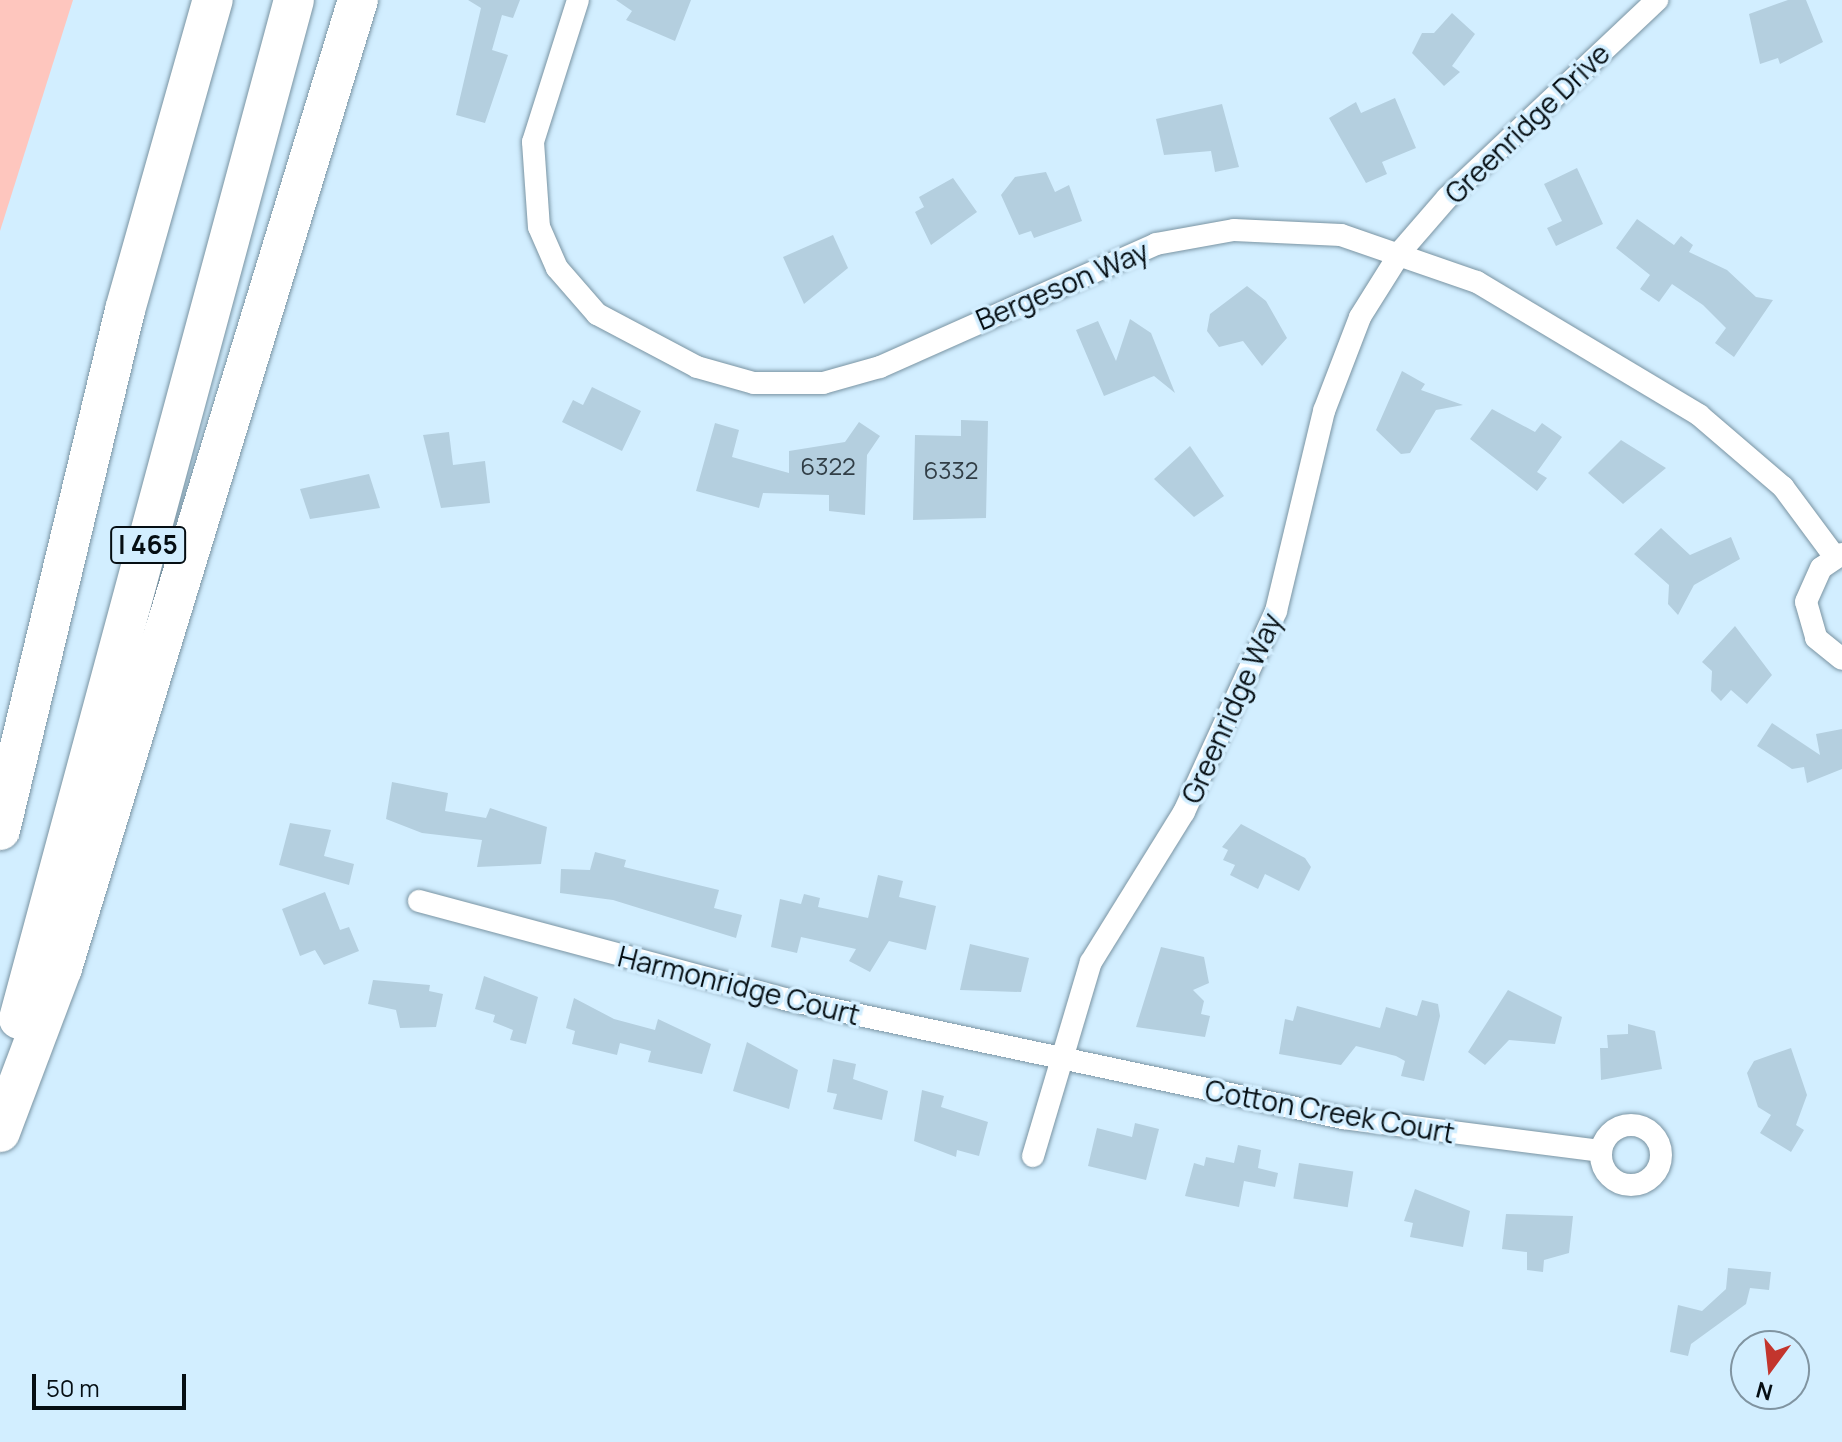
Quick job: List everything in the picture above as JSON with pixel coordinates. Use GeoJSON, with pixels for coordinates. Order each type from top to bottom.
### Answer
{"type":"FeatureCollection","features":[{"type":"Feature","properties":{"kind":"highway"},"geometry":{"type":"LineString","coordinates":[[125,310],[194,0]]}},
{"type":"Feature","properties":{"kind":"highway","name":"I 465"},"geometry":{"type":"LineString","coordinates":[[0,830],[125,310],[213,0]]}},
{"type":"Feature","properties":{"kind":"highway","name":"I 465"},"geometry":{"type":"LineString","coordinates":[[0,1089],[294,0]]}},
{"type":"Feature","properties":{"kind":"highway"},"geometry":{"type":"LineString","coordinates":[[0,1132],[62,968],[358,0]]}},
{"type":"Feature","properties":{"kind":"street","name":"Bergeson Way"},"geometry":{"type":"LineString","coordinates":[[578,0],[534,136],[534,208],[569,286],[620,330],[697,367],[754,383],[823,383],[861,374],[1119,256],[1195,236],[1296,230],[1402,250],[1477,282],[1699,415],[1783,487],[1839,555],[1813,578],[1807,615],[1816,638],[1842,659]]}},
{"type":"Feature","properties":{"kind":"street","name":"Greenridge Drive"},"geometry":{"type":"LineString","coordinates":[[1402,250],[1447,198],[1657,0]]}},
{"type":"Feature","properties":{"kind":"street","name":"Greenridge Way"},"geometry":{"type":"LineString","coordinates":[[1033,1156],[1091,962],[1184,812],[1276,611],[1331,387],[1360,317],[1402,250]]}},
{"type":"Feature","properties":{"kind":"street","name":"Harmonridge Court"},"geometry":{"type":"LineString","coordinates":[[419,901],[784,999],[1061,1058]]}},
{"type":"Feature","properties":{"kind":"street","name":"Cotton Creek Court"},"geometry":{"type":"LineString","coordinates":[[1061,1058],[1364,1122],[1600,1151]]}},
{"type":"Feature","properties":{"kind":"shaded area"},"geometry":{"type":"Polygon","coordinates":[[[0,0],[73,0],[0,231],[0,0]]]}},
{"type":"Feature","properties":{"kind":"building"},"geometry":{"type":"Polygon","coordinates":[[[468,0],[520,0],[513,18],[502,15],[492,50],[508,55],[485,123],[456,115],[481,8],[468,0]]]}},
{"type":"Feature","properties":{"kind":"building"},"geometry":{"type":"Polygon","coordinates":[[[616,0],[691,0],[675,41],[626,20],[632,11],[616,0]]]}},
{"type":"Feature","properties":{"kind":"building"},"geometry":{"type":"Polygon","coordinates":[[[1788,0],[1806,0],[1823,42],[1780,64],[1778,58],[1760,64],[1749,14],[1788,0]]]}},
{"type":"Feature","properties":{"kind":"building"},"geometry":{"type":"Polygon","coordinates":[[[1452,13],[1475,34],[1452,66],[1460,72],[1444,86],[1412,53],[1422,33],[1434,33],[1452,13]]]}},
{"type":"Feature","properties":{"kind":"building"},"geometry":{"type":"Polygon","coordinates":[[[1395,98],[1416,148],[1382,162],[1387,174],[1366,183],[1329,118],[1356,102],[1361,113],[1395,98]]]}},
{"type":"Feature","properties":{"kind":"building"},"geometry":{"type":"Polygon","coordinates":[[[1222,104],[1239,167],[1215,172],[1211,151],[1164,155],[1156,119],[1222,104]]]}},
{"type":"Feature","properties":{"kind":"building"},"geometry":{"type":"Polygon","coordinates":[[[1577,168],[1603,224],[1556,246],[1547,228],[1562,221],[1544,184],[1577,168]]]}},
{"type":"Feature","properties":{"kind":"building"},"geometry":{"type":"Polygon","coordinates":[[[1046,172],[1055,192],[1069,185],[1082,221],[1034,238],[1031,231],[1019,235],[1001,195],[1015,177],[1046,172]]]}},
{"type":"Feature","properties":{"kind":"building"},"geometry":{"type":"Polygon","coordinates":[[[953,178],[977,212],[931,245],[915,212],[924,207],[919,197],[953,178]]]}},
{"type":"Feature","properties":{"kind":"building"},"geometry":{"type":"Polygon","coordinates":[[[1637,219],[1674,245],[1681,236],[1693,245],[1689,252],[1727,270],[1756,297],[1773,300],[1734,357],[1715,343],[1726,328],[1703,305],[1672,284],[1659,302],[1640,289],[1650,275],[1616,248],[1637,219]]]}},
{"type":"Feature","properties":{"kind":"building"},"geometry":{"type":"Polygon","coordinates":[[[833,235],[848,268],[804,304],[783,257],[833,235]]]}},
{"type":"Feature","properties":{"kind":"building"},"geometry":{"type":"Polygon","coordinates":[[[1247,286],[1266,301],[1287,338],[1262,366],[1243,341],[1219,347],[1207,331],[1210,314],[1247,286]]]}},
{"type":"Feature","properties":{"kind":"building"},"geometry":{"type":"Polygon","coordinates":[[[1130,319],[1151,333],[1175,393],[1154,376],[1104,396],[1076,330],[1098,321],[1116,361],[1130,319]]]}},
{"type":"Feature","properties":{"kind":"building"},"geometry":{"type":"Polygon","coordinates":[[[1402,371],[1425,384],[1421,390],[1463,405],[1436,410],[1410,453],[1401,454],[1376,430],[1402,371]]]}},
{"type":"Feature","properties":{"kind":"building"},"geometry":{"type":"Polygon","coordinates":[[[592,387],[641,411],[622,451],[562,422],[573,400],[583,405],[592,387]]]}},
{"type":"Feature","properties":{"kind":"building"},"geometry":{"type":"Polygon","coordinates":[[[1492,409],[1535,432],[1542,423],[1562,437],[1537,472],[1547,478],[1537,491],[1470,439],[1492,409]]]}},
{"type":"Feature","properties":{"kind":"building"},"geometry":{"type":"Polygon","coordinates":[[[961,420],[988,421],[986,518],[913,520],[915,435],[961,436],[961,420]]]}},
{"type":"Feature","properties":{"kind":"building"},"geometry":{"type":"Polygon","coordinates":[[[859,422],[880,436],[867,455],[865,515],[829,511],[829,495],[763,493],[759,508],[696,491],[715,423],[739,430],[732,457],[789,473],[789,451],[845,442],[859,422]]]}},
{"type":"Feature","properties":{"kind":"building"},"geometry":{"type":"Polygon","coordinates":[[[449,432],[453,465],[485,461],[490,503],[441,508],[423,435],[449,432]]]}},
{"type":"Feature","properties":{"kind":"building"},"geometry":{"type":"Polygon","coordinates":[[[1621,440],[1666,468],[1623,504],[1588,473],[1621,440]]]}},
{"type":"Feature","properties":{"kind":"building"},"geometry":{"type":"Polygon","coordinates":[[[1190,446],[1224,496],[1194,517],[1154,479],[1190,446]]]}},
{"type":"Feature","properties":{"kind":"building"},"geometry":{"type":"Polygon","coordinates":[[[369,474],[380,508],[310,519],[300,489],[369,474]]]}},
{"type":"Feature","properties":{"kind":"building"},"geometry":{"type":"Polygon","coordinates":[[[1661,528],[1690,555],[1731,537],[1740,559],[1694,585],[1678,615],[1668,604],[1669,585],[1634,554],[1661,528]]]}},
{"type":"Feature","properties":{"kind":"building"},"geometry":{"type":"Polygon","coordinates":[[[1735,626],[1772,675],[1747,704],[1731,690],[1721,701],[1711,691],[1712,671],[1702,662],[1735,626]]]}},
{"type":"Feature","properties":{"kind":"building"},"geometry":{"type":"Polygon","coordinates":[[[1772,723],[1820,755],[1816,734],[1842,729],[1842,769],[1807,783],[1804,767],[1792,769],[1757,746],[1772,723]]]}},
{"type":"Feature","properties":{"kind":"building"},"geometry":{"type":"Polygon","coordinates":[[[392,782],[448,793],[445,811],[486,818],[490,808],[547,827],[541,864],[477,867],[482,840],[422,833],[386,819],[392,782]]]}},
{"type":"Feature","properties":{"kind":"building"},"geometry":{"type":"Polygon","coordinates":[[[290,823],[331,830],[324,856],[354,864],[349,885],[279,865],[290,823]]]}},
{"type":"Feature","properties":{"kind":"building"},"geometry":{"type":"Polygon","coordinates":[[[1241,824],[1305,858],[1311,867],[1299,891],[1265,874],[1258,889],[1230,875],[1235,865],[1223,860],[1228,850],[1222,847],[1241,824]]]}},
{"type":"Feature","properties":{"kind":"building"},"geometry":{"type":"Polygon","coordinates":[[[595,852],[626,860],[624,867],[719,890],[714,908],[742,915],[736,938],[613,900],[560,893],[561,869],[590,870],[595,852]]]}},
{"type":"Feature","properties":{"kind":"building"},"geometry":{"type":"Polygon","coordinates":[[[878,875],[903,881],[899,897],[936,906],[926,950],[889,941],[870,972],[849,961],[856,949],[801,937],[797,953],[771,947],[780,899],[801,904],[804,894],[820,898],[818,907],[868,918],[878,875]]]}},
{"type":"Feature","properties":{"kind":"building"},"geometry":{"type":"Polygon","coordinates":[[[325,892],[340,930],[349,927],[359,951],[324,965],[315,950],[300,956],[282,909],[325,892]]]}},
{"type":"Feature","properties":{"kind":"building"},"geometry":{"type":"Polygon","coordinates":[[[970,944],[1029,958],[1021,992],[960,990],[970,944]]]}},
{"type":"Feature","properties":{"kind":"building"},"geometry":{"type":"Polygon","coordinates":[[[1161,947],[1204,957],[1209,983],[1193,990],[1204,1001],[1201,1014],[1210,1016],[1205,1037],[1136,1027],[1161,947]]]}},
{"type":"Feature","properties":{"kind":"building"},"geometry":{"type":"Polygon","coordinates":[[[484,976],[538,997],[526,1044],[510,1040],[513,1030],[493,1022],[495,1015],[475,1009],[484,976]]]}},
{"type":"Feature","properties":{"kind":"building"},"geometry":{"type":"Polygon","coordinates":[[[373,980],[430,985],[429,991],[443,994],[436,1027],[400,1028],[396,1010],[368,1004],[373,980]]]}},
{"type":"Feature","properties":{"kind":"building"},"geometry":{"type":"Polygon","coordinates":[[[1508,990],[1562,1017],[1555,1044],[1509,1040],[1485,1065],[1468,1052],[1508,990]]]}},
{"type":"Feature","properties":{"kind":"building"},"geometry":{"type":"Polygon","coordinates":[[[574,998],[614,1019],[655,1030],[658,1019],[711,1044],[702,1074],[648,1062],[651,1051],[620,1043],[617,1055],[572,1044],[575,1031],[566,1028],[574,998]]]}},
{"type":"Feature","properties":{"kind":"building"},"geometry":{"type":"Polygon","coordinates":[[[1422,1000],[1438,1004],[1440,1016],[1424,1081],[1401,1076],[1405,1061],[1396,1056],[1356,1046],[1341,1065],[1279,1054],[1285,1019],[1293,1021],[1297,1006],[1380,1028],[1386,1007],[1417,1016],[1422,1000]]]}},
{"type":"Feature","properties":{"kind":"building"},"geometry":{"type":"Polygon","coordinates":[[[1628,1024],[1655,1031],[1662,1069],[1601,1080],[1600,1048],[1608,1048],[1607,1035],[1628,1034],[1628,1024]]]}},
{"type":"Feature","properties":{"kind":"building"},"geometry":{"type":"Polygon","coordinates":[[[747,1042],[798,1070],[789,1109],[733,1091],[747,1042]]]}},
{"type":"Feature","properties":{"kind":"building"},"geometry":{"type":"Polygon","coordinates":[[[1791,1048],[1807,1095],[1796,1125],[1804,1130],[1791,1152],[1760,1133],[1771,1115],[1758,1107],[1747,1073],[1754,1061],[1791,1048]]]}},
{"type":"Feature","properties":{"kind":"building"},"geometry":{"type":"Polygon","coordinates":[[[833,1059],[856,1064],[853,1079],[888,1091],[882,1120],[833,1109],[837,1094],[827,1092],[833,1059]]]}},
{"type":"Feature","properties":{"kind":"building"},"geometry":{"type":"Polygon","coordinates":[[[922,1090],[944,1096],[941,1107],[988,1122],[979,1156],[957,1150],[956,1157],[914,1141],[922,1090]]]}},
{"type":"Feature","properties":{"kind":"building"},"geometry":{"type":"Polygon","coordinates":[[[1135,1123],[1159,1129],[1146,1180],[1088,1166],[1097,1128],[1132,1137],[1135,1123]]]}},
{"type":"Feature","properties":{"kind":"building"},"geometry":{"type":"Polygon","coordinates":[[[1238,1145],[1261,1150],[1258,1168],[1278,1173],[1275,1187],[1244,1181],[1239,1207],[1185,1196],[1194,1163],[1204,1166],[1206,1157],[1234,1163],[1238,1145]]]}},
{"type":"Feature","properties":{"kind":"building"},"geometry":{"type":"Polygon","coordinates":[[[1299,1163],[1353,1172],[1348,1207],[1293,1199],[1299,1163]]]}},
{"type":"Feature","properties":{"kind":"building"},"geometry":{"type":"Polygon","coordinates":[[[1415,1189],[1470,1211],[1463,1247],[1410,1237],[1413,1223],[1404,1221],[1415,1189]]]}},
{"type":"Feature","properties":{"kind":"building"},"geometry":{"type":"Polygon","coordinates":[[[1506,1214],[1573,1216],[1569,1253],[1544,1260],[1543,1272],[1527,1270],[1527,1252],[1502,1249],[1506,1214]]]}},
{"type":"Feature","properties":{"kind":"building"},"geometry":{"type":"Polygon","coordinates":[[[1728,1268],[1771,1272],[1769,1290],[1750,1288],[1746,1304],[1691,1344],[1688,1356],[1670,1352],[1678,1305],[1702,1311],[1726,1289],[1728,1268]]]}}]}
